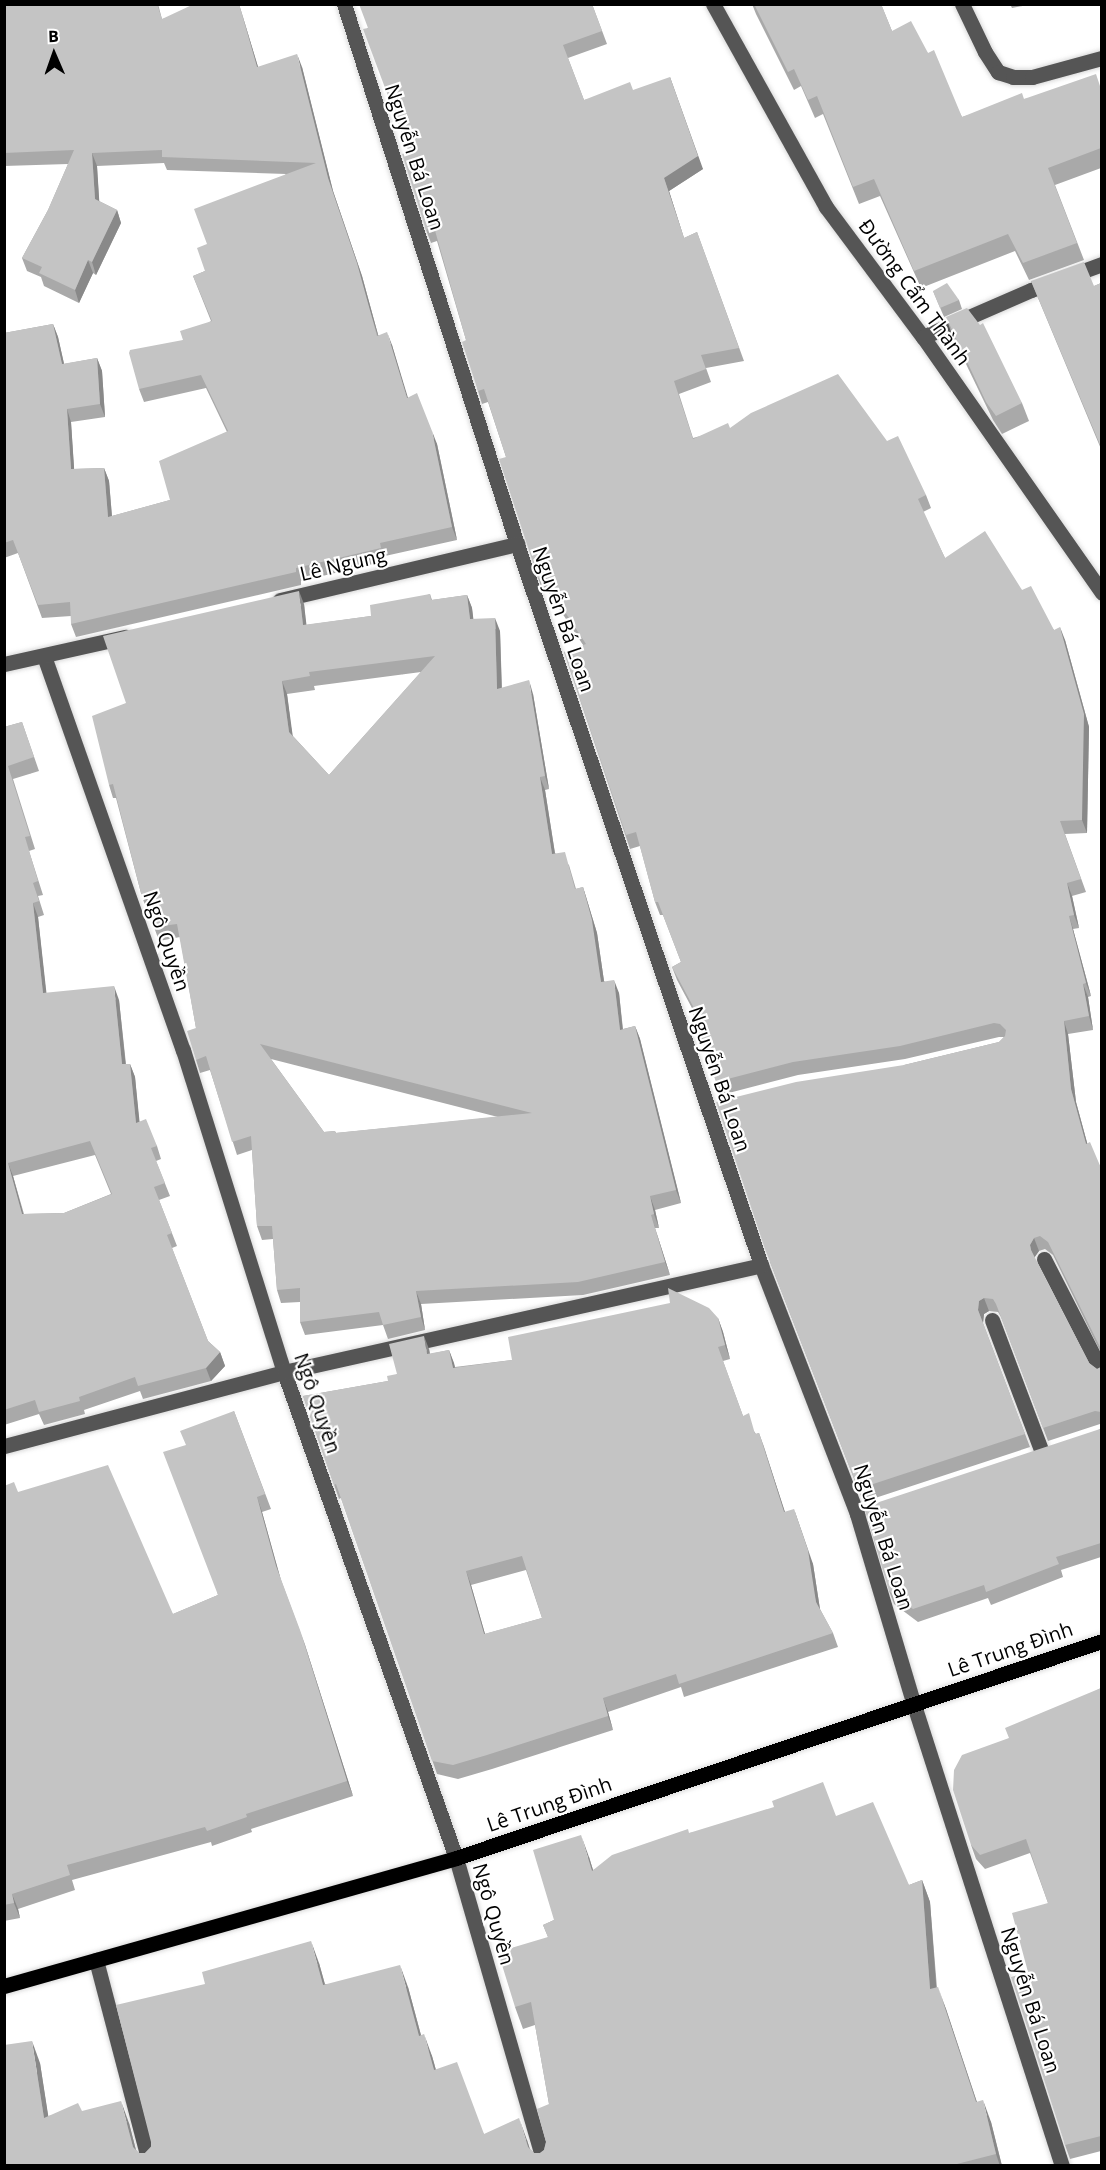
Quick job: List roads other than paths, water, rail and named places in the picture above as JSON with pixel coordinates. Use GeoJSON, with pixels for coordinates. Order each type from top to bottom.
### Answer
{"type":"FeatureCollection","features":[{"type":"Feature","properties":{"kind":"main road","name":"Lê Trung Đình"},"geometry":{"type":"LineString","coordinates":[[4,1986],[456,1858],[913,1702],[1101,1641]]}},
{"type":"Feature","properties":{"kind":"street","name":"Nguyễn Bá Loan"},"geometry":{"type":"LineString","coordinates":[[344,4],[517,544],[713,1107],[761,1265],[863,1512],[913,1702],[1062,2166]]}},
{"type":"Feature","properties":{"kind":"street","name":"Đường Cẩm Thành"},"geometry":{"type":"LineString","coordinates":[[713,4],[826,207],[923,337],[1101,592]]}},
{"type":"Feature","properties":{"kind":"street"},"geometry":{"type":"LineString","coordinates":[[962,4],[985,52],[998,72],[1013,77],[1032,77],[1101,58]]}},
{"type":"Feature","properties":{"kind":"street"},"geometry":{"type":"LineString","coordinates":[[923,337],[1031,290],[1101,264]]}},
{"type":"Feature","properties":{"kind":"street","name":"Lê Ngung"},"geometry":{"type":"LineString","coordinates":[[263,604],[517,544]]}},
{"type":"Feature","properties":{"kind":"street"},"geometry":{"type":"LineString","coordinates":[[4,664],[137,634]]}},
{"type":"Feature","properties":{"kind":"street","name":"Ngô Quyền"},"geometry":{"type":"LineString","coordinates":[[45,656],[183,1050],[285,1372],[456,1858],[545,2166]]}},
{"type":"Feature","properties":{"kind":"street"},"geometry":{"type":"LineString","coordinates":[[1044,1259],[1101,1372]]}},
{"type":"Feature","properties":{"kind":"street"},"geometry":{"type":"LineString","coordinates":[[4,1446],[285,1372],[761,1265]]}},
{"type":"Feature","properties":{"kind":"street"},"geometry":{"type":"LineString","coordinates":[[992,1320],[1042,1452]]}},
{"type":"Feature","properties":{"kind":"street"},"geometry":{"type":"LineString","coordinates":[[1024,1458],[1060,1446]]}},
{"type":"Feature","properties":{"kind":"street"},"geometry":{"type":"LineString","coordinates":[[96,1960],[150,2166]]}}]}
